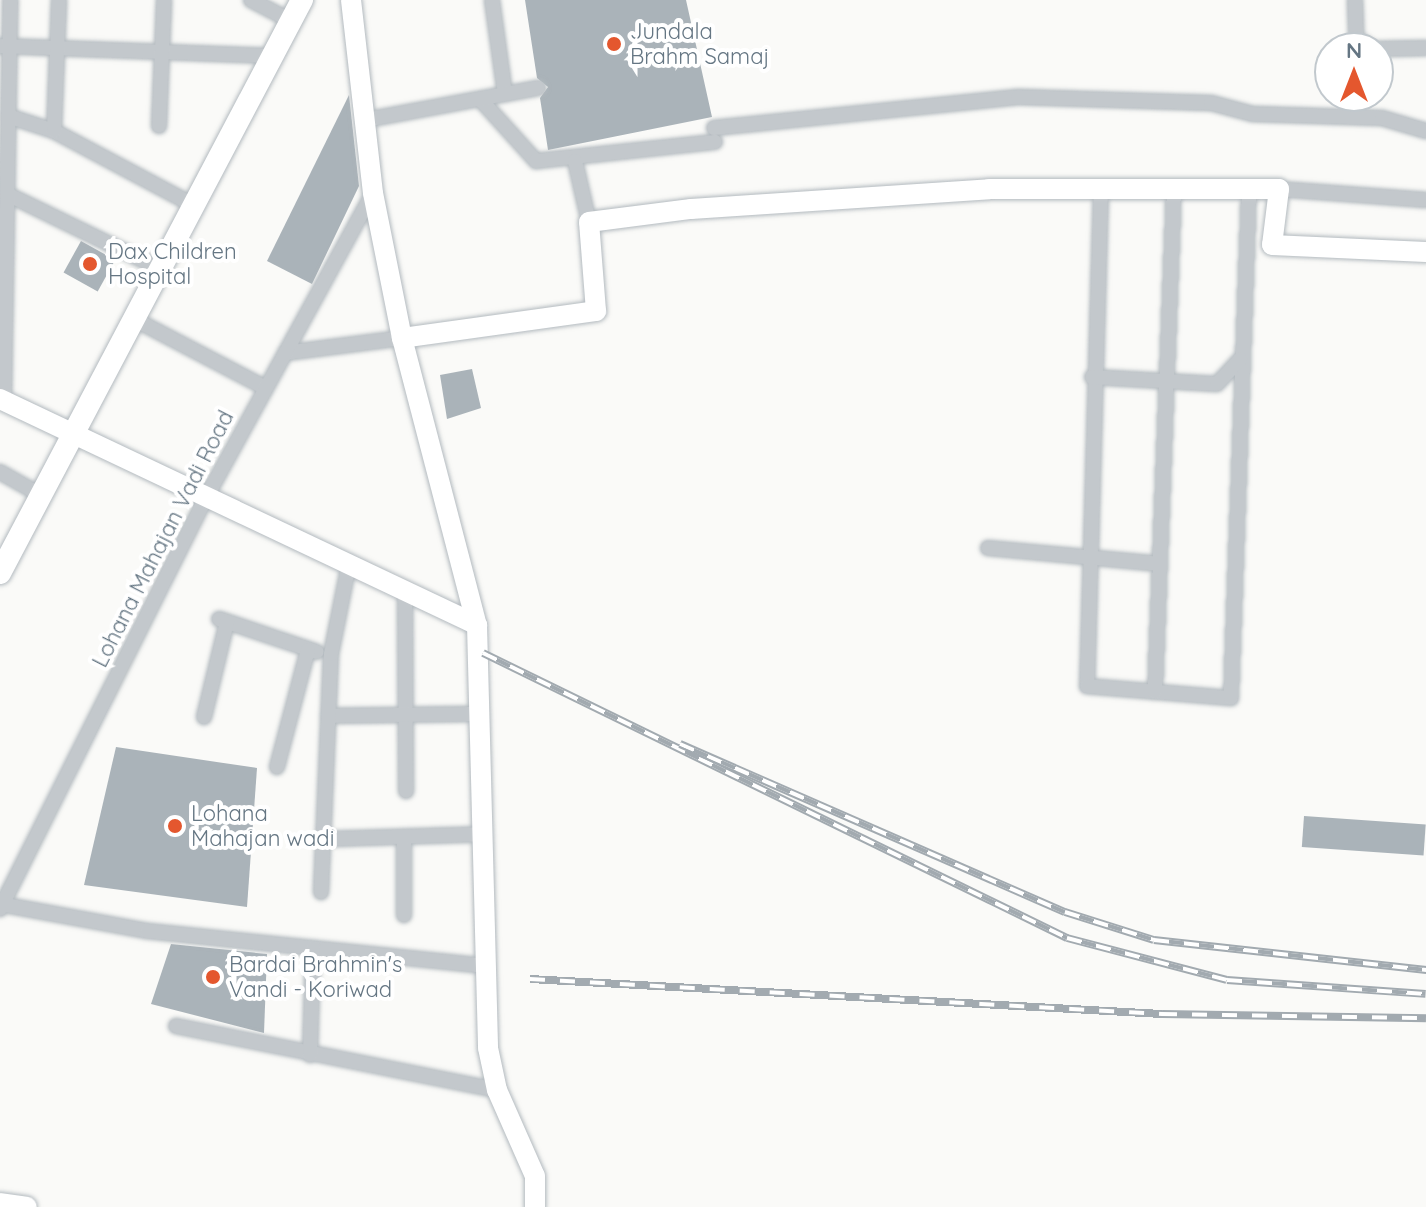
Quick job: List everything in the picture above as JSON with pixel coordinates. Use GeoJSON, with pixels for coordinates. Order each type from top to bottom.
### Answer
{"type":"FeatureCollection","features":[{"type":"Feature","properties":{"kind":"main road"},"geometry":{"type":"LineString","coordinates":[[0,571],[302,0]]}},
{"type":"Feature","properties":{"kind":"street"},"geometry":{"type":"LineString","coordinates":[[10,0],[4,46],[8,116],[2,400],[477,625]]}},
{"type":"Feature","properties":{"kind":"street"},"geometry":{"type":"LineString","coordinates":[[54,131],[60,48],[59,0]]}},
{"type":"Feature","properties":{"kind":"street"},"geometry":{"type":"LineString","coordinates":[[159,126],[164,0]]}},
{"type":"Feature","properties":{"kind":"street"},"geometry":{"type":"LineString","coordinates":[[251,0],[291,21]]}},
{"type":"Feature","properties":{"kind":"street"},"geometry":{"type":"LineString","coordinates":[[351,0],[373,193],[402,338],[477,625],[486,966],[497,1090],[535,1176],[535,1207]]}},
{"type":"Feature","properties":{"kind":"street"},"geometry":{"type":"LineString","coordinates":[[492,0],[505,94]]}},
{"type":"Feature","properties":{"kind":"street"},"geometry":{"type":"LineString","coordinates":[[1355,0],[1356,32]]}},
{"type":"Feature","properties":{"kind":"street"},"geometry":{"type":"LineString","coordinates":[[4,46],[272,56]]}},
{"type":"Feature","properties":{"kind":"street"},"geometry":{"type":"LineString","coordinates":[[1394,49],[1426,48]]}},
{"type":"Feature","properties":{"kind":"street"},"geometry":{"type":"LineString","coordinates":[[365,120],[538,88]]}},
{"type":"Feature","properties":{"kind":"street"},"geometry":{"type":"LineString","coordinates":[[480,99],[522,153],[536,161],[575,161],[715,135],[1018,97],[1211,103],[1253,114],[1382,118],[1426,131]]}},
{"type":"Feature","properties":{"kind":"street"},"geometry":{"type":"LineString","coordinates":[[8,116],[54,131],[193,205]]}},
{"type":"Feature","properties":{"kind":"street"},"geometry":{"type":"LineString","coordinates":[[285,353],[596,311],[589,222],[575,161]]}},
{"type":"Feature","properties":{"kind":"street"},"geometry":{"type":"LineString","coordinates":[[1101,189],[1092,377],[1087,686],[1231,698],[1240,359],[1249,189]]}},
{"type":"Feature","properties":{"kind":"street"},"geometry":{"type":"LineString","coordinates":[[1155,692],[1174,189]]}},
{"type":"Feature","properties":{"kind":"street"},"geometry":{"type":"LineString","coordinates":[[589,222],[974,190],[1279,189],[1426,200]]}},
{"type":"Feature","properties":{"kind":"street"},"geometry":{"type":"LineString","coordinates":[[1279,189],[1272,245],[1426,252]]}},
{"type":"Feature","properties":{"kind":"street","name":"Lohana Mahajan Vadi Road"},"geometry":{"type":"LineString","coordinates":[[1,906],[207,496],[373,193]]}},
{"type":"Feature","properties":{"kind":"street"},"geometry":{"type":"LineString","coordinates":[[7,194],[159,268]]}},
{"type":"Feature","properties":{"kind":"street"},"geometry":{"type":"LineString","coordinates":[[132,318],[266,388]]}},
{"type":"Feature","properties":{"kind":"street"},"geometry":{"type":"LineString","coordinates":[[1092,377],[1217,384],[1240,359]]}},
{"type":"Feature","properties":{"kind":"street"},"geometry":{"type":"LineString","coordinates":[[0,472],[39,494]]}},
{"type":"Feature","properties":{"kind":"street"},"geometry":{"type":"LineString","coordinates":[[988,548],[1159,564]]}},
{"type":"Feature","properties":{"kind":"street"},"geometry":{"type":"LineString","coordinates":[[321,892],[327,839],[331,654],[349,564]]}},
{"type":"Feature","properties":{"kind":"street"},"geometry":{"type":"LineString","coordinates":[[405,590],[406,791]]}},
{"type":"Feature","properties":{"kind":"street"},"geometry":{"type":"LineString","coordinates":[[204,717],[223,621],[308,650],[331,654]]}},
{"type":"Feature","properties":{"kind":"street"},"geometry":{"type":"LineString","coordinates":[[277,767],[308,650]]}},
{"type":"Feature","properties":{"kind":"street"},"geometry":{"type":"LineString","coordinates":[[328,716],[479,714]]}},
{"type":"Feature","properties":{"kind":"street"},"geometry":{"type":"LineString","coordinates":[[327,839],[482,834]]}},
{"type":"Feature","properties":{"kind":"street"},"geometry":{"type":"LineString","coordinates":[[404,837],[404,915]]}},
{"type":"Feature","properties":{"kind":"street"},"geometry":{"type":"LineString","coordinates":[[1,906],[147,931],[486,966]]}},
{"type":"Feature","properties":{"kind":"street"},"geometry":{"type":"LineString","coordinates":[[310,1055],[313,948]]}},
{"type":"Feature","properties":{"kind":"street"},"geometry":{"type":"LineString","coordinates":[[176,1026],[497,1090]]}},
{"type":"Feature","properties":{"kind":"street"},"geometry":{"type":"LineString","coordinates":[[0,1203],[27,1207]]}},
{"type":"Feature","properties":{"kind":"building","name":"Jundala Brahm Samaj"},"geometry":{"type":"Polygon","coordinates":[[[525,0],[686,0],[712,117],[548,150],[540,98],[548,87],[537,78],[525,0]]]}},
{"type":"Feature","properties":{"kind":"building"},"geometry":{"type":"Polygon","coordinates":[[[349,95],[359,186],[312,284],[267,261],[349,95]]]}},
{"type":"Feature","properties":{"kind":"building"},"geometry":{"type":"Polygon","coordinates":[[[81,241],[115,260],[98,291],[64,272],[81,241]]]}},
{"type":"Feature","properties":{"kind":"building"},"geometry":{"type":"Polygon","coordinates":[[[472,369],[481,408],[447,419],[440,375],[472,369]]]}},
{"type":"Feature","properties":{"kind":"building","name":"Lohana Mahajan wadi"},"geometry":{"type":"Polygon","coordinates":[[[116,747],[257,768],[247,907],[84,885],[116,747]]]}},
{"type":"Feature","properties":{"kind":"building"},"geometry":{"type":"Polygon","coordinates":[[[1304,816],[1426,825],[1424,855],[1302,847],[1304,816]]]}},
{"type":"Feature","properties":{"kind":"building","name":"Bardai Brahmin's Vandi - Koriwad"},"geometry":{"type":"Polygon","coordinates":[[[171,944],[267,954],[264,1033],[151,1004],[171,944]]]}},
{"type":"Feature","properties":{"kind":"railway"},"geometry":{"type":"LineString","coordinates":[[483,653],[1067,938],[1227,980],[1426,994]]}},
{"type":"Feature","properties":{"kind":"railway"},"geometry":{"type":"LineString","coordinates":[[680,744],[1065,912],[1154,940],[1426,970]]}},
{"type":"Feature","properties":{"kind":"railway"},"geometry":{"type":"LineString","coordinates":[[530,979],[1162,1014],[1426,1018]]}},
{"type":"Feature","properties":{"kind":"place","name":"Jundala Brahm Samaj"},"geometry":{"type":"Point","coordinates":[614,44]}},
{"type":"Feature","properties":{"kind":"place","name":"Dax Children Hospital"},"geometry":{"type":"Point","coordinates":[90,264]}},
{"type":"Feature","properties":{"kind":"place","name":"Lohana Mahajan wadi"},"geometry":{"type":"Point","coordinates":[175,826]}},
{"type":"Feature","properties":{"kind":"place","name":"Bardai Brahmin's Vandi - Koriwad"},"geometry":{"type":"Point","coordinates":[213,977]}}]}
